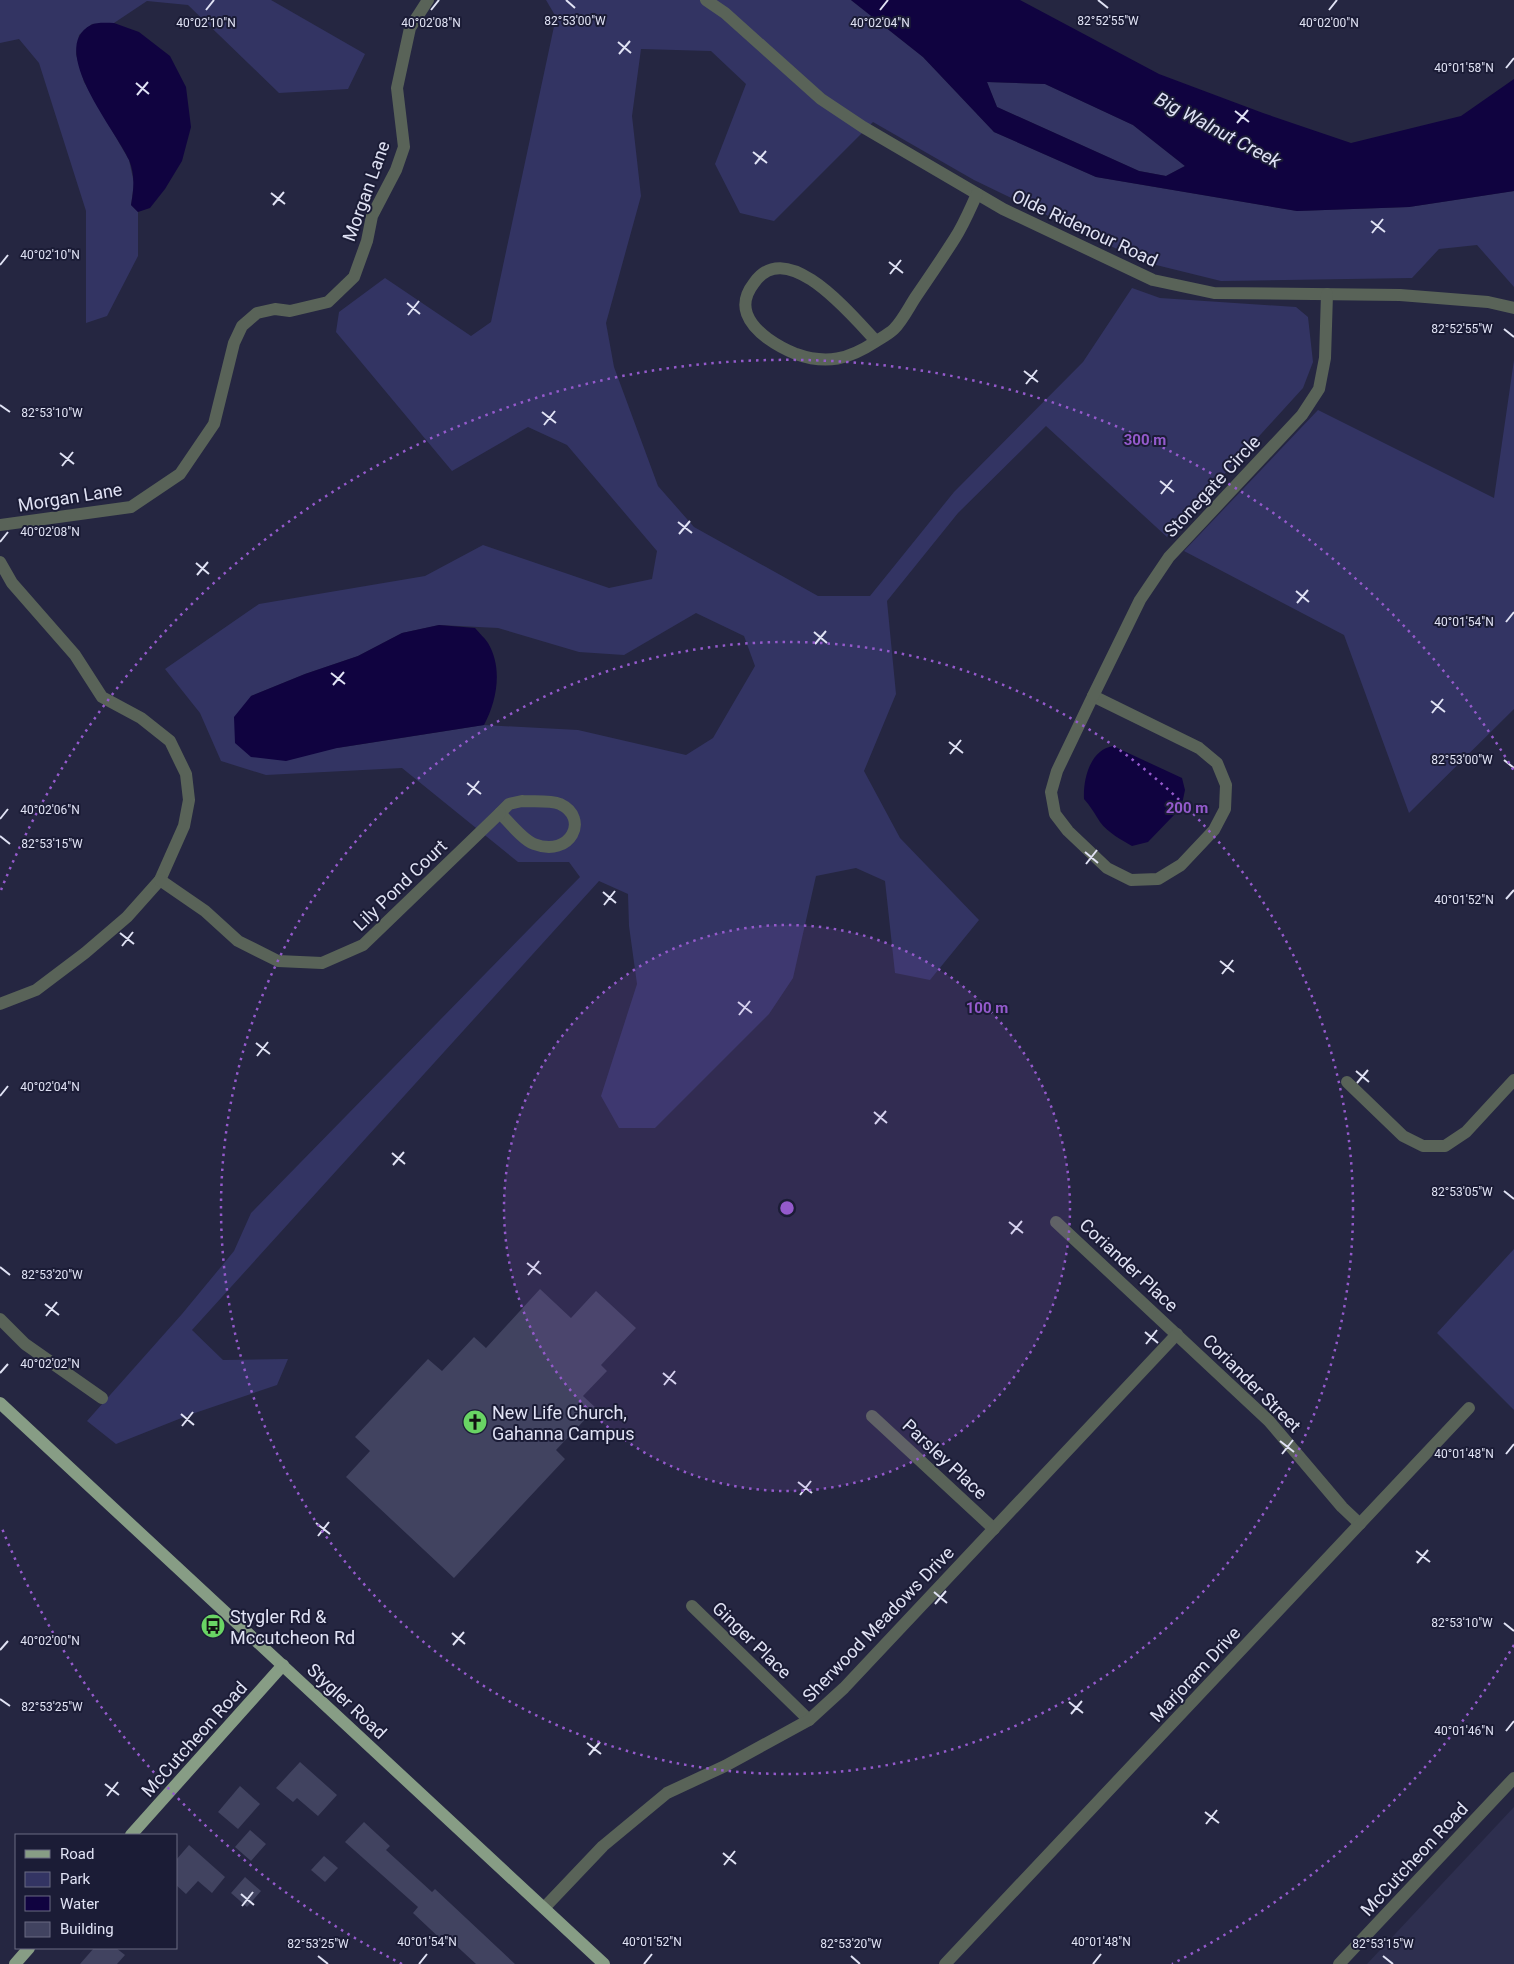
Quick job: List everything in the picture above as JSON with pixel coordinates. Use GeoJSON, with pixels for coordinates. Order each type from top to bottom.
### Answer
{"type":"FeatureCollection","features":[{"type":"Feature","properties":{"kind":"main road","name":"Stygler Road"},"geometry":{"type":"LineString","coordinates":[[0,1404],[604,1964]]}},
{"type":"Feature","properties":{"kind":"main road","name":"McCutcheon Road"},"geometry":{"type":"LineString","coordinates":[[132,1834],[283,1665]]}},
{"type":"Feature","properties":{"kind":"main road"},"geometry":{"type":"LineString","coordinates":[[15,1964],[29,1949]]}},
{"type":"Feature","properties":{"kind":"street","name":"Morgan Lane"},"geometry":{"type":"LineString","coordinates":[[0,525],[131,507],[180,474],[214,424],[234,343],[242,326],[257,313],[276,309],[290,311],[328,302],[354,277],[367,240],[372,216],[396,170],[404,147],[397,88],[410,28],[428,0]]}},
{"type":"Feature","properties":{"kind":"street","name":"Olde Ridenour Road"},"geometry":{"type":"LineString","coordinates":[[706,0],[725,13],[821,99],[863,127],[1003,209],[1153,280],[1214,293],[1400,295],[1488,302],[1514,308]]}},
{"type":"Feature","properties":{"kind":"street"},"geometry":{"type":"LineString","coordinates":[[876,341],[821,286],[803,275],[783,268],[774,268],[758,276],[748,290],[746,312],[750,320],[767,338],[792,352],[818,359],[845,358],[876,341],[894,329],[956,236],[978,194]]}},
{"type":"Feature","properties":{"kind":"street","name":"Stonegate Circle"},"geometry":{"type":"LineString","coordinates":[[1093,696],[1199,748],[1217,763],[1226,785],[1225,809],[1214,830],[1180,865],[1158,879],[1131,880],[1108,868],[1068,831],[1055,814],[1051,792],[1057,771],[1093,696],[1140,600],[1170,557],[1302,415],[1318,389],[1325,358],[1327,294]]}},
{"type":"Feature","properties":{"kind":"street"},"geometry":{"type":"LineString","coordinates":[[0,562],[12,583],[75,655],[102,697],[141,718],[170,741],[186,774],[190,800],[184,826],[160,880],[126,917],[85,953],[36,990],[0,1004]]}},
{"type":"Feature","properties":{"kind":"street","name":"Lily Pond Court"},"geometry":{"type":"LineString","coordinates":[[160,880],[205,911],[238,940],[278,961],[322,963],[363,945],[509,804],[522,801],[558,803],[569,810],[572,816],[574,822],[573,835],[564,844],[551,848],[532,844],[500,813]]}},
{"type":"Feature","properties":{"kind":"street"},"geometry":{"type":"LineString","coordinates":[[1346,1082],[1403,1136],[1423,1146],[1445,1146],[1466,1132],[1514,1080]]}},
{"type":"Feature","properties":{"kind":"street","name":"Coriander Place"},"geometry":{"type":"LineString","coordinates":[[1056,1222],[1177,1334]]}},
{"type":"Feature","properties":{"kind":"street"},"geometry":{"type":"LineString","coordinates":[[0,1319],[25,1344],[102,1398]]}},
{"type":"Feature","properties":{"kind":"street","name":"Coriander Street"},"geometry":{"type":"LineString","coordinates":[[1177,1334],[1269,1421],[1342,1507],[1360,1524]]}},
{"type":"Feature","properties":{"kind":"street","name":"Sherwood Meadows Drive"},"geometry":{"type":"LineString","coordinates":[[544,1908],[603,1846],[667,1793],[726,1766],[809,1720],[844,1688],[1177,1334]]}},
{"type":"Feature","properties":{"kind":"street","name":"Marjoram Drive"},"geometry":{"type":"LineString","coordinates":[[945,1964],[1470,1408]]}},
{"type":"Feature","properties":{"kind":"street","name":"Parsley Place"},"geometry":{"type":"LineString","coordinates":[[872,1416],[994,1528]]}},
{"type":"Feature","properties":{"kind":"street","name":"Ginger Place"},"geometry":{"type":"LineString","coordinates":[[692,1606],[809,1720]]}},
{"type":"Feature","properties":{"kind":"street","name":"McCutcheon Road"},"geometry":{"type":"LineString","coordinates":[[1339,1964],[1514,1778]]}},
{"type":"Feature","properties":{"kind":"shaded area"},"geometry":{"type":"Polygon","coordinates":[[[1514,1807],[1514,1964],[1367,1964],[1514,1807]]]}},
{"type":"Feature","properties":{"kind":"green space"},"geometry":{"type":"Polygon","coordinates":[[[0,0],[271,0],[365,54],[348,89],[279,93],[188,5],[147,1],[114,23],[92,24],[79,35],[76,54],[84,82],[129,160],[134,183],[131,205],[138,212],[138,256],[107,316],[86,323],[86,211],[39,63],[19,39],[0,43],[0,0]]]}},
{"type":"Feature","properties":{"kind":"green space"},"geometry":{"type":"Polygon","coordinates":[[[546,0],[851,0],[923,57],[994,132],[1096,177],[1297,211],[1409,207],[1514,191],[1514,287],[1477,245],[1439,249],[1412,278],[1221,281],[1144,262],[974,180],[873,122],[774,221],[740,213],[715,164],[746,84],[711,51],[641,49],[632,116],[641,196],[606,323],[614,367],[658,486],[694,527],[818,596],[870,596],[954,492],[1083,362],[1132,288],[1160,298],[1296,307],[1308,317],[1313,362],[1303,388],[1167,537],[1046,426],[958,513],[887,601],[896,694],[864,771],[900,838],[979,920],[930,980],[895,973],[885,881],[856,868],[816,876],[793,978],[769,1014],[655,1128],[619,1128],[601,1096],[637,984],[629,926],[628,894],[599,881],[192,1330],[223,1360],[288,1359],[277,1385],[189,1415],[116,1444],[87,1421],[182,1314],[234,1251],[251,1213],[580,877],[569,862],[518,862],[402,768],[266,775],[221,761],[200,713],[165,669],[259,604],[425,576],[483,545],[609,588],[652,579],[657,551],[567,445],[528,427],[452,471],[336,332],[339,312],[385,278],[471,336],[491,322],[556,17],[546,0]],[[696,613],[624,655],[579,652],[498,628],[439,625],[402,633],[358,656],[305,674],[251,696],[337,748],[484,725],[578,730],[686,755],[713,738],[755,666],[744,636],[696,613]]]}},
{"type":"Feature","properties":{"kind":"green space"},"geometry":{"type":"Polygon","coordinates":[[[987,82],[1045,84],[1133,125],[1185,166],[1166,176],[1139,171],[997,107],[987,82]]]}},
{"type":"Feature","properties":{"kind":"green space"},"geometry":{"type":"Polygon","coordinates":[[[1514,360],[1514,709],[1409,813],[1344,635],[1184,551],[1318,410],[1494,498],[1514,360]]]}},
{"type":"Feature","properties":{"kind":"green space"},"geometry":{"type":"Polygon","coordinates":[[[1514,1249],[1514,1410],[1437,1333],[1514,1249]]]}},
{"type":"Feature","properties":{"kind":"water","name":"Big Walnut Creek"},"geometry":{"type":"Polygon","coordinates":[[[851,0],[1020,0],[1159,74],[1263,113],[1351,143],[1461,116],[1514,79],[1514,191],[1409,207],[1297,211],[1096,177],[994,132],[923,57],[851,0]],[[987,82],[997,107],[1139,171],[1166,176],[1185,166],[1133,125],[1045,84],[987,82]]]}},
{"type":"Feature","properties":{"kind":"water"},"geometry":{"type":"Polygon","coordinates":[[[114,23],[139,32],[170,56],[186,87],[191,127],[182,161],[165,189],[150,208],[138,212],[131,205],[133,182],[129,160],[89,91],[80,70],[76,52],[79,36],[91,25],[114,23]]]}},
{"type":"Feature","properties":{"kind":"water"},"geometry":{"type":"Polygon","coordinates":[[[439,625],[475,628],[493,653],[497,674],[495,695],[489,716],[484,725],[337,748],[286,761],[251,757],[235,743],[234,717],[251,696],[305,674],[358,656],[402,633],[439,625]]]}},
{"type":"Feature","properties":{"kind":"water"},"geometry":{"type":"Polygon","coordinates":[[[1113,746],[1182,778],[1185,790],[1182,804],[1148,842],[1132,846],[1115,836],[1103,826],[1084,799],[1087,774],[1093,759],[1105,749],[1113,746]]]}},
{"type":"Feature","properties":{"kind":"building","name":"New Life Church, Gahanna Campus"},"geometry":{"type":"Polygon","coordinates":[[[540,1289],[571,1318],[596,1291],[636,1328],[601,1365],[607,1371],[583,1396],[596,1408],[556,1450],[565,1459],[454,1578],[346,1477],[370,1451],[355,1437],[428,1359],[442,1371],[474,1337],[486,1348],[540,1289]]]}},
{"type":"Feature","properties":{"kind":"building"},"geometry":{"type":"Polygon","coordinates":[[[300,1762],[337,1795],[318,1816],[297,1798],[293,1802],[276,1788],[300,1762]]]}},
{"type":"Feature","properties":{"kind":"building"},"geometry":{"type":"Polygon","coordinates":[[[240,1786],[260,1804],[238,1829],[218,1812],[240,1786]]]}},
{"type":"Feature","properties":{"kind":"building"},"geometry":{"type":"Polygon","coordinates":[[[364,1822],[390,1846],[386,1850],[432,1892],[435,1889],[515,1964],[476,1964],[449,1939],[445,1943],[413,1913],[418,1907],[345,1842],[364,1822]]]}},
{"type":"Feature","properties":{"kind":"building"},"geometry":{"type":"Polygon","coordinates":[[[250,1830],[266,1844],[251,1861],[235,1847],[250,1830]]]}},
{"type":"Feature","properties":{"kind":"building"},"geometry":{"type":"Polygon","coordinates":[[[189,1845],[225,1877],[212,1893],[198,1881],[186,1894],[178,1887],[178,1858],[189,1845]]]}},
{"type":"Feature","properties":{"kind":"building"},"geometry":{"type":"Polygon","coordinates":[[[324,1856],[338,1868],[325,1882],[311,1870],[324,1856]]]}},
{"type":"Feature","properties":{"kind":"building"},"geometry":{"type":"Polygon","coordinates":[[[245,1877],[261,1891],[247,1907],[231,1893],[245,1877]]]}},
{"type":"Feature","properties":{"kind":"building"},"geometry":{"type":"Polygon","coordinates":[[[93,1949],[117,1949],[125,1955],[117,1964],[80,1964],[93,1949]]]}},
{"type":"Feature","properties":{"kind":"place","name":"New Life Church, Gahanna Campus"},"geometry":{"type":"Point","coordinates":[475,1422]}},
{"type":"Feature","properties":{"kind":"place","name":"Stygler Rd & Mccutcheon Rd"},"geometry":{"type":"Point","coordinates":[213,1626]}}]}
